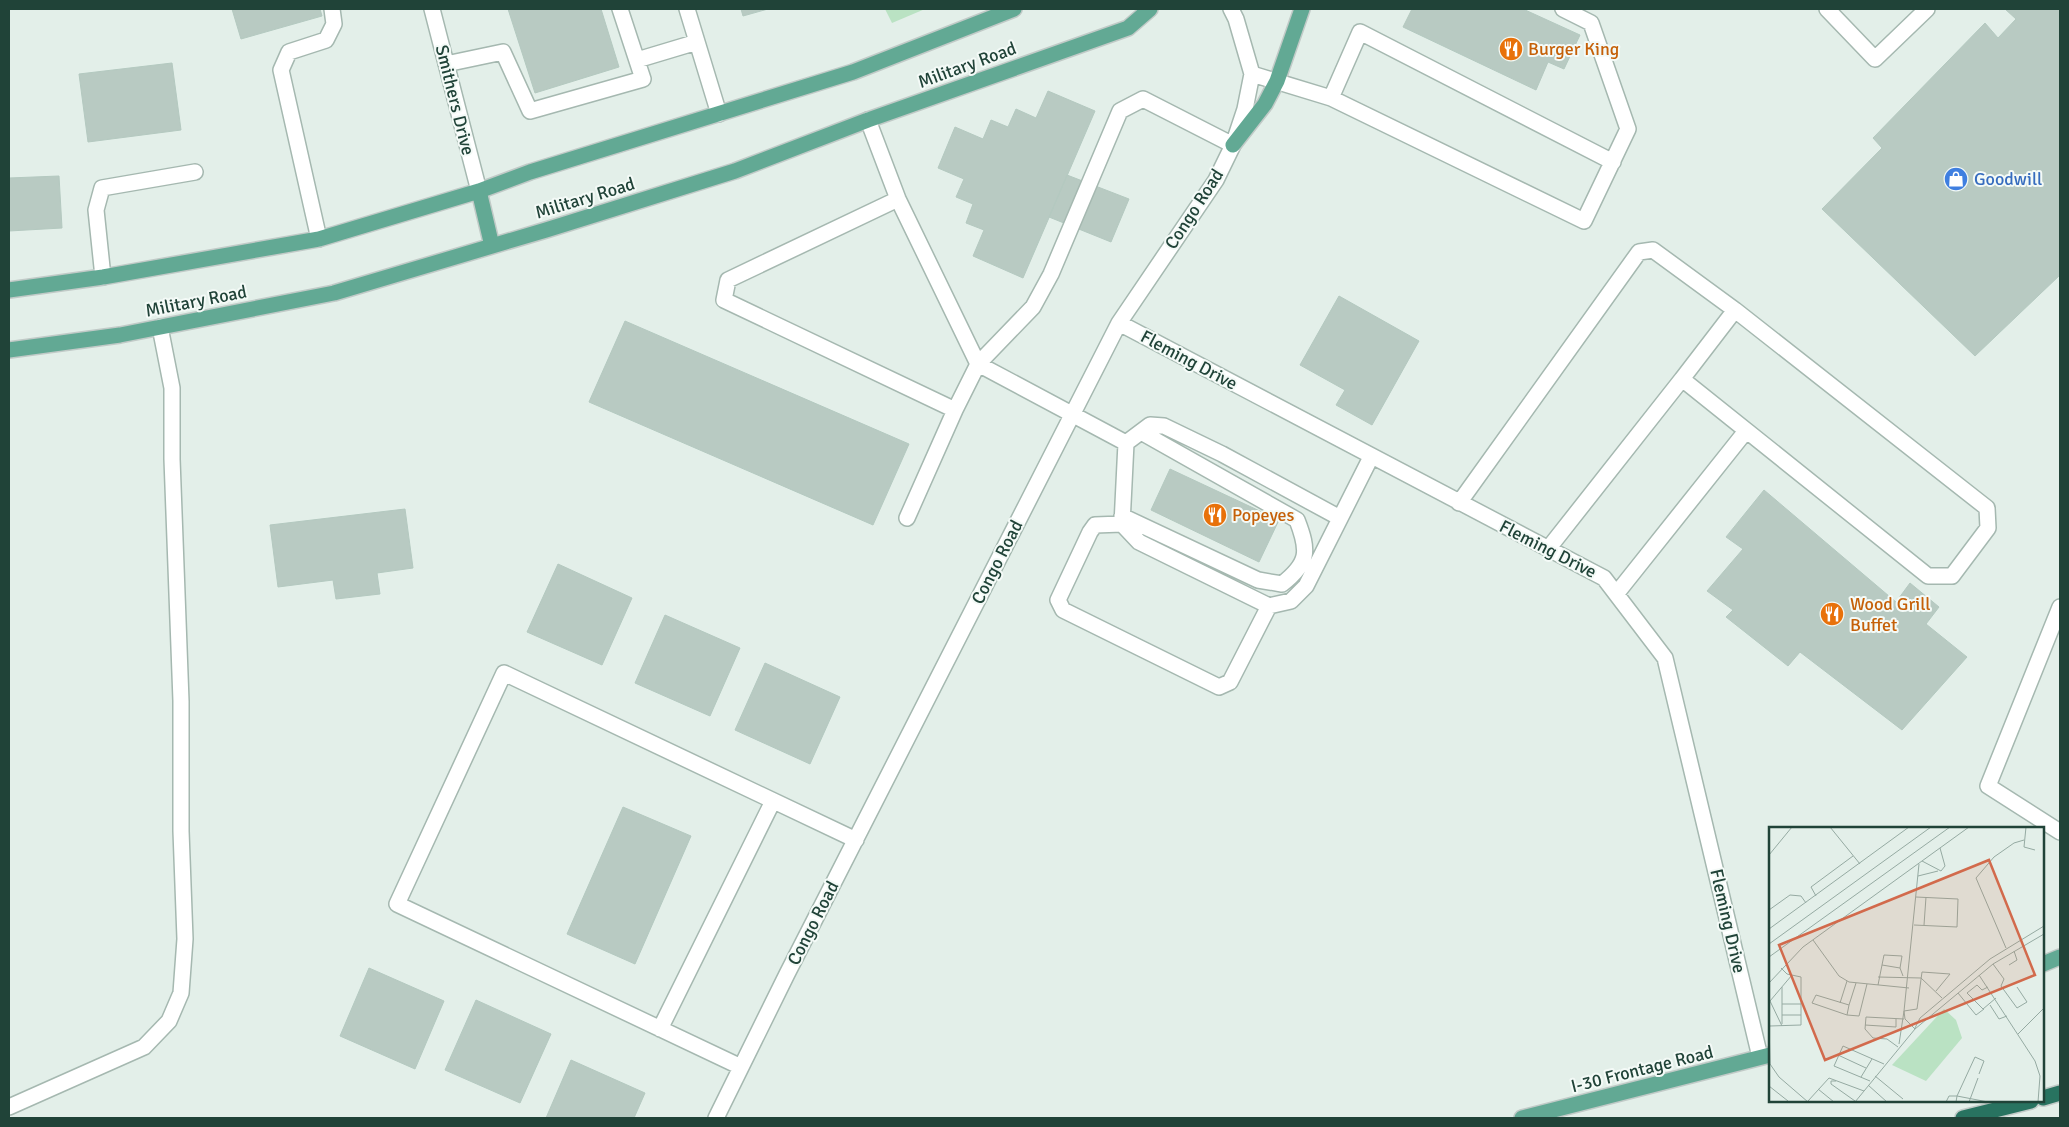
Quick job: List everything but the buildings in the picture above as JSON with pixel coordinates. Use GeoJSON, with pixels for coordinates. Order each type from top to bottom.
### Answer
{"type":"FeatureCollection","features":[{"type":"Feature","properties":{"kind":"highway"},"geometry":{"type":"LineString","coordinates":[[2044,1098],[2060,1093]]}},
{"type":"Feature","properties":{"kind":"highway"},"geometry":{"type":"LineString","coordinates":[[1963,1118],[2027,1102]]}},
{"type":"Feature","properties":{"kind":"main road","name":"Military Road"},"geometry":{"type":"LineString","coordinates":[[9,290],[103,277],[319,239],[479,191],[530,172],[853,72],[1014,9]]}},
{"type":"Feature","properties":{"kind":"main road","name":"Military Road"},"geometry":{"type":"LineString","coordinates":[[9,350],[120,335],[334,293],[492,246],[735,171],[868,120],[1128,28],[1150,9]]}},
{"type":"Feature","properties":{"kind":"main road"},"geometry":{"type":"LineString","coordinates":[[1233,145],[1265,104],[1277,81],[1302,9]]}},
{"type":"Feature","properties":{"kind":"main road"},"geometry":{"type":"LineString","coordinates":[[479,191],[492,246]]}},
{"type":"Feature","properties":{"kind":"main road"},"geometry":{"type":"LineString","coordinates":[[2044,964],[2060,958]]}},
{"type":"Feature","properties":{"kind":"main road","name":"I-30 Frontage Road"},"geometry":{"type":"LineString","coordinates":[[1522,1118],[1765,1056]]}},
{"type":"Feature","properties":{"kind":"street"},"geometry":{"type":"LineString","coordinates":[[319,239],[281,70],[289,52],[326,40],[334,24],[332,9]]}},
{"type":"Feature","properties":{"kind":"street","name":"Smithers Drive"},"geometry":{"type":"LineString","coordinates":[[432,9],[479,191]]}},
{"type":"Feature","properties":{"kind":"street"},"geometry":{"type":"LineString","coordinates":[[446,64],[503,52],[530,111],[643,79],[620,9]]}},
{"type":"Feature","properties":{"kind":"street"},"geometry":{"type":"LineString","coordinates":[[687,9],[719,114]]}},
{"type":"Feature","properties":{"kind":"street","name":"Congo Road"},"geometry":{"type":"LineString","coordinates":[[716,1118],[1119,323],[1216,180],[1233,145],[1245,109],[1252,74],[1236,19],[1231,9]]}},
{"type":"Feature","properties":{"kind":"street"},"geometry":{"type":"LineString","coordinates":[[1252,74],[1331,98],[1584,221],[1628,129],[1590,23],[1563,9]]}},
{"type":"Feature","properties":{"kind":"street"},"geometry":{"type":"LineString","coordinates":[[1827,9],[1875,59],[1927,9]]}},
{"type":"Feature","properties":{"kind":"street"},"geometry":{"type":"LineString","coordinates":[[1331,98],[1360,32],[1613,162]]}},
{"type":"Feature","properties":{"kind":"street"},"geometry":{"type":"LineString","coordinates":[[637,60],[697,42]]}},
{"type":"Feature","properties":{"kind":"street"},"geometry":{"type":"LineString","coordinates":[[907,518],[955,410],[978,364],[1033,307],[1051,274],[1120,111],[1144,99],[1233,145]]}},
{"type":"Feature","properties":{"kind":"street"},"geometry":{"type":"LineString","coordinates":[[868,120],[898,199],[978,364],[1126,443]]}},
{"type":"Feature","properties":{"kind":"street"},"geometry":{"type":"LineString","coordinates":[[103,277],[96,210],[102,188],[195,172]]}},
{"type":"Feature","properties":{"kind":"street"},"geometry":{"type":"LineString","coordinates":[[898,199],[728,280],[724,300],[955,410]]}},
{"type":"Feature","properties":{"kind":"street"},"geometry":{"type":"LineString","coordinates":[[1459,503],[1640,252],[1653,250],[1735,310],[1987,508],[1988,528],[1952,576],[1928,576],[1682,379]]}},
{"type":"Feature","properties":{"kind":"street"},"geometry":{"type":"LineString","coordinates":[[1548,549],[1735,310]]}},
{"type":"Feature","properties":{"kind":"street","name":"Fleming Drive"},"geometry":{"type":"LineString","coordinates":[[1119,323],[1604,578],[1665,658],[1765,1056]]}},
{"type":"Feature","properties":{"kind":"street"},"geometry":{"type":"LineString","coordinates":[[9,1107],[144,1047],[169,1021],[181,993],[184,939],[181,831],[181,701],[172,459],[172,388],[160,327]]}},
{"type":"Feature","properties":{"kind":"street"},"geometry":{"type":"LineString","coordinates":[[1126,443],[1150,425],[1164,426],[1222,454],[1340,518]]}},
{"type":"Feature","properties":{"kind":"street"},"geometry":{"type":"LineString","coordinates":[[1617,593],[1746,431]]}},
{"type":"Feature","properties":{"kind":"street"},"geometry":{"type":"LineString","coordinates":[[1141,432],[1297,520],[1304,539],[1304,560],[1294,575],[1282,584],[1258,580],[1122,520],[1095,525],[1058,600],[1063,610],[1219,687],[1230,682],[1269,606]]}},
{"type":"Feature","properties":{"kind":"street"},"geometry":{"type":"LineString","coordinates":[[1126,443],[1122,520],[1139,542],[1269,606],[1291,601],[1306,586],[1371,457]]}},
{"type":"Feature","properties":{"kind":"street"},"geometry":{"type":"LineString","coordinates":[[2060,607],[1988,786],[2060,832]]}},
{"type":"Feature","properties":{"kind":"street"},"geometry":{"type":"LineString","coordinates":[[741,1067],[397,904],[504,673],[856,840]]}},
{"type":"Feature","properties":{"kind":"street"},"geometry":{"type":"LineString","coordinates":[[660,1029],[773,801]]}},
{"type":"Feature","properties":{"kind":"green space"},"geometry":{"type":"Polygon","coordinates":[[[885,9],[925,9],[892,23],[885,9]]]}},
{"type":"Feature","properties":{"kind":"place","name":"Burger King"},"geometry":{"type":"Point","coordinates":[1511,49]}},
{"type":"Feature","properties":{"kind":"place","name":"Goodwill"},"geometry":{"type":"Point","coordinates":[1956,179]}},
{"type":"Feature","properties":{"kind":"place","name":"Popeyes"},"geometry":{"type":"Point","coordinates":[1215,515]}},
{"type":"Feature","properties":{"kind":"place","name":"Wood Grill Buffet"},"geometry":{"type":"Point","coordinates":[1832,614]}}]}
